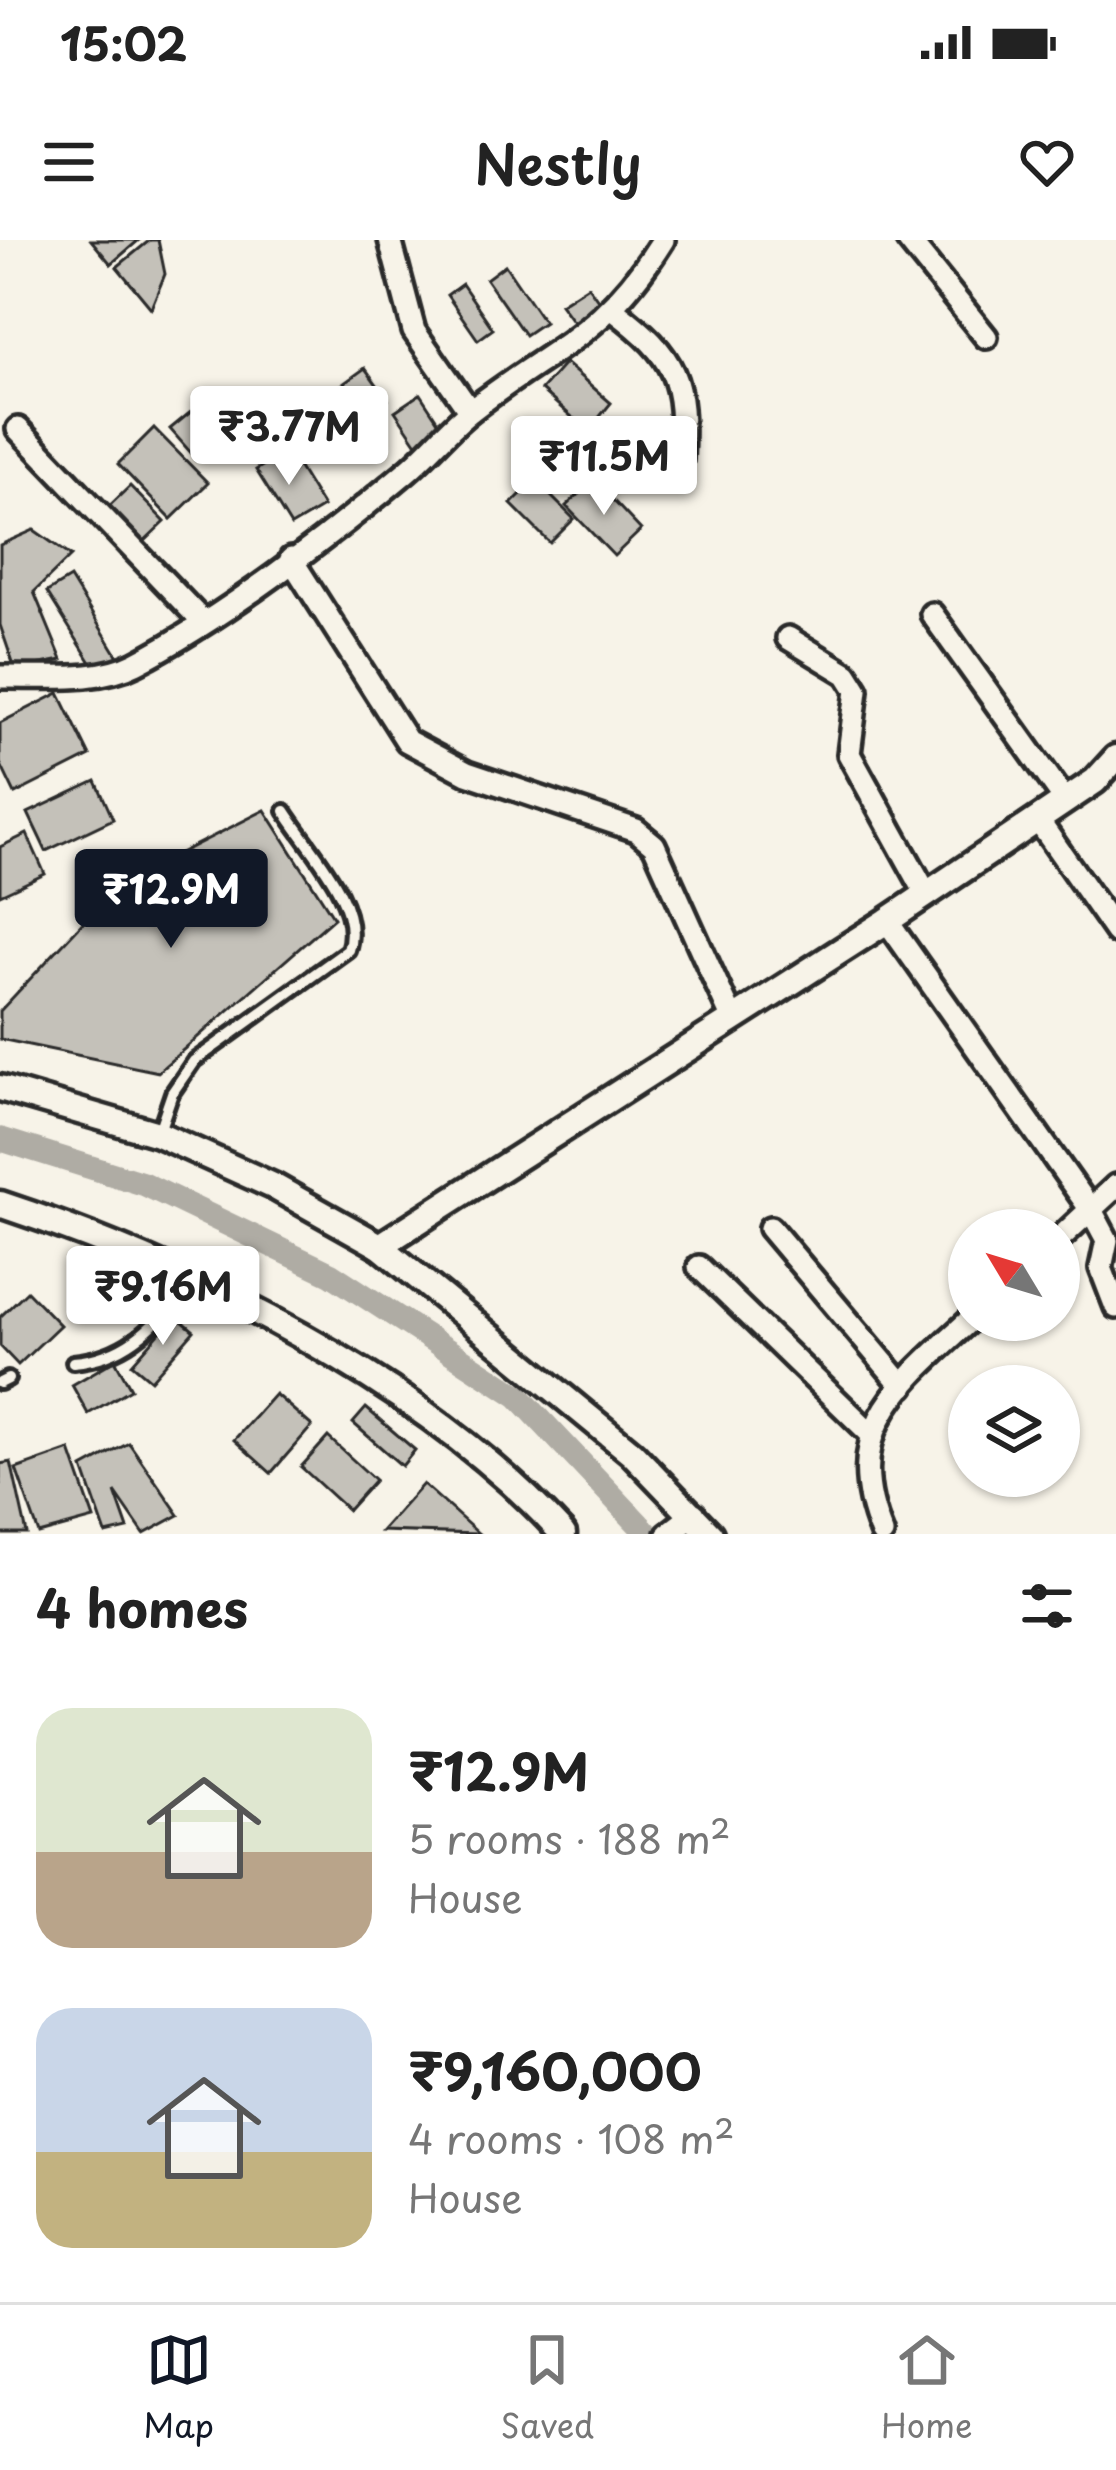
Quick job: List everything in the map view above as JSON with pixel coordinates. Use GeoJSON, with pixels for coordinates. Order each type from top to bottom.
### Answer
{"type":"FeatureCollection","features":[{"type":"Feature","properties":{"kind":"street"},"geometry":{"type":"LineString","coordinates":[[390,240],[414,332],[470,411]]}},
{"type":"Feature","properties":{"kind":"street"},"geometry":{"type":"LineString","coordinates":[[0,677],[90,674],[134,665],[202,621],[369,503],[470,411],[582,338],[614,310],[662,240]]}},
{"type":"Feature","properties":{"kind":"street"},"geometry":{"type":"LineString","coordinates":[[908,240],[986,337]]}},
{"type":"Feature","properties":{"kind":"street"},"geometry":{"type":"LineString","coordinates":[[614,310],[651,338],[680,383],[681,459]]}},
{"type":"Feature","properties":{"kind":"street"},"geometry":{"type":"LineString","coordinates":[[19,429],[202,621]]}},
{"type":"Feature","properties":{"kind":"street"},"geometry":{"type":"LineString","coordinates":[[291,559],[407,741],[467,772],[636,830],[654,844],[733,1020]]}},
{"type":"Feature","properties":{"kind":"street"},"geometry":{"type":"LineString","coordinates":[[932,614],[1065,800]]}},
{"type":"Feature","properties":{"kind":"street"},"geometry":{"type":"LineString","coordinates":[[788,638],[848,674],[856,690],[849,754],[927,895]]}},
{"type":"Feature","properties":{"kind":"street"},"geometry":{"type":"LineString","coordinates":[[380,1246],[927,895],[1065,800],[1116,758]]}},
{"type":"Feature","properties":{"kind":"street"},"geometry":{"type":"LineString","coordinates":[[1037,819],[1116,932]]}},
{"type":"Feature","properties":{"kind":"street"},"geometry":{"type":"LineString","coordinates":[[887,921],[1091,1210],[1107,1240],[1101,1268],[1116,1307]]}},
{"type":"Feature","properties":{"kind":"street"},"geometry":{"type":"LineString","coordinates":[[0,1088],[158,1134],[273,1186],[380,1246],[632,1453],[702,1524],[668,1534]]}},
{"type":"Feature","properties":{"kind":"street"},"geometry":{"type":"LineString","coordinates":[[1080,1220],[1116,1186]]}},
{"type":"Feature","properties":{"kind":"street"},"geometry":{"type":"LineString","coordinates":[[0,1204],[68,1226],[192,1282],[351,1366],[473,1453],[562,1534]]}},
{"type":"Feature","properties":{"kind":"street"},"geometry":{"type":"LineString","coordinates":[[770,1228],[903,1386]]}},
{"type":"Feature","properties":{"kind":"street"},"geometry":{"type":"LineString","coordinates":[[699,1267],[870,1433]]}},
{"type":"Feature","properties":{"kind":"street"},"geometry":{"type":"LineString","coordinates":[[882,1534],[865,1477],[870,1433],[903,1386],[949,1341]]}},
{"type":"Feature","properties":{"kind":"lane"},"geometry":{"type":"LineString","coordinates":[[158,1134],[172,1093],[194,1061],[348,950],[354,933],[349,912],[285,812]]}},
{"type":"Feature","properties":{"kind":"lane"},"geometry":{"type":"LineString","coordinates":[[73,1362],[104,1360],[130,1348],[192,1282]]}},
{"type":"Feature","properties":{"kind":"building"},"geometry":{"type":"Polygon","coordinates":[[[91,240],[139,240],[111,264],[91,240]]]}},
{"type":"Feature","properties":{"kind":"building"},"geometry":{"type":"Polygon","coordinates":[[[150,240],[158,240],[165,274],[151,308],[117,267],[150,240]]]}},
{"type":"Feature","properties":{"kind":"building"},"geometry":{"type":"Polygon","coordinates":[[[505,265],[544,322],[525,335],[486,279],[505,265]]]}},
{"type":"Feature","properties":{"kind":"building"},"geometry":{"type":"Polygon","coordinates":[[[462,284],[493,329],[478,340],[447,295],[462,284]]]}},
{"type":"Feature","properties":{"kind":"building"},"geometry":{"type":"Polygon","coordinates":[[[588,286],[605,310],[578,329],[560,304],[588,286]]]}},
{"type":"Feature","properties":{"kind":"building"},"geometry":{"type":"Polygon","coordinates":[[[565,363],[611,403],[588,431],[541,390],[565,363]]]}},
{"type":"Feature","properties":{"kind":"building"},"geometry":{"type":"Polygon","coordinates":[[[365,368],[388,400],[335,439],[311,407],[365,368]]]}},
{"type":"Feature","properties":{"kind":"building"},"geometry":{"type":"Polygon","coordinates":[[[420,394],[445,432],[420,448],[395,411],[420,394]]]}},
{"type":"Feature","properties":{"kind":"building"},"geometry":{"type":"Polygon","coordinates":[[[204,401],[224,424],[191,453],[170,429],[204,401]]]}},
{"type":"Feature","properties":{"kind":"building"},"geometry":{"type":"Polygon","coordinates":[[[154,428],[208,483],[171,519],[118,464],[154,428]]]}},
{"type":"Feature","properties":{"kind":"building"},"geometry":{"type":"Polygon","coordinates":[[[288,450],[323,507],[291,526],[256,470],[288,450]]]}},
{"type":"Feature","properties":{"kind":"building"},"geometry":{"type":"Polygon","coordinates":[[[535,480],[574,519],[550,543],[511,504],[535,480]]]}},
{"type":"Feature","properties":{"kind":"building"},"geometry":{"type":"Polygon","coordinates":[[[594,480],[641,530],[614,556],[566,506],[594,480]]]}},
{"type":"Feature","properties":{"kind":"building"},"geometry":{"type":"Polygon","coordinates":[[[130,486],[165,522],[140,546],[105,510],[130,486]]]}},
{"type":"Feature","properties":{"kind":"building"},"geometry":{"type":"Polygon","coordinates":[[[34,530],[71,556],[34,592],[62,660],[15,669],[0,625],[0,545],[34,530]]]}},
{"type":"Feature","properties":{"kind":"building"},"geometry":{"type":"Polygon","coordinates":[[[70,578],[119,658],[97,672],[47,592],[70,578]]]}},
{"type":"Feature","properties":{"kind":"building"},"geometry":{"type":"Polygon","coordinates":[[[59,693],[90,756],[15,794],[0,763],[0,723],[59,693]]]}},
{"type":"Feature","properties":{"kind":"building"},"geometry":{"type":"Polygon","coordinates":[[[96,781],[113,819],[46,851],[28,813],[96,781]]]}},
{"type":"Feature","properties":{"kind":"building"},"geometry":{"type":"Polygon","coordinates":[[[265,810],[334,918],[158,1072],[0,1039],[0,1011],[119,884],[265,810]]]}},
{"type":"Feature","properties":{"kind":"building"},"geometry":{"type":"Polygon","coordinates":[[[27,834],[45,874],[0,895],[0,847],[27,834]]]}},
{"type":"Feature","properties":{"kind":"building"},"geometry":{"type":"Polygon","coordinates":[[[27,1291],[60,1325],[18,1365],[0,1346],[0,1317],[27,1291]]]}},
{"type":"Feature","properties":{"kind":"building"},"geometry":{"type":"Polygon","coordinates":[[[175,1315],[194,1331],[151,1380],[132,1364],[175,1315]]]}},
{"type":"Feature","properties":{"kind":"building"},"geometry":{"type":"Polygon","coordinates":[[[115,1360],[131,1389],[88,1414],[72,1385],[115,1360]]]}},
{"type":"Feature","properties":{"kind":"building"},"geometry":{"type":"Polygon","coordinates":[[[275,1394],[312,1426],[271,1473],[234,1440],[275,1394]]]}},
{"type":"Feature","properties":{"kind":"building"},"geometry":{"type":"Polygon","coordinates":[[[366,1408],[415,1450],[402,1466],[353,1423],[366,1408]]]}},
{"type":"Feature","properties":{"kind":"building"},"geometry":{"type":"Polygon","coordinates":[[[328,1437],[375,1480],[348,1510],[301,1467],[328,1437]]]}},
{"type":"Feature","properties":{"kind":"building"},"geometry":{"type":"Polygon","coordinates":[[[129,1443],[179,1515],[144,1534],[115,1492],[128,1529],[106,1534],[83,1468],[129,1443]]]}},
{"type":"Feature","properties":{"kind":"building"},"geometry":{"type":"Polygon","coordinates":[[[70,1450],[94,1519],[39,1534],[16,1469],[70,1450]]]}},
{"type":"Feature","properties":{"kind":"building"},"geometry":{"type":"Polygon","coordinates":[[[11,1462],[27,1534],[0,1534],[0,1464],[11,1462]]]}},
{"type":"Feature","properties":{"kind":"building"},"geometry":{"type":"Polygon","coordinates":[[[423,1484],[479,1534],[381,1531],[423,1484]]]}},
{"type":"Feature","properties":{"kind":"waterway"},"geometry":{"type":"LineString","coordinates":[[0,1139],[144,1184],[331,1274],[518,1396],[648,1534]]}}]}
